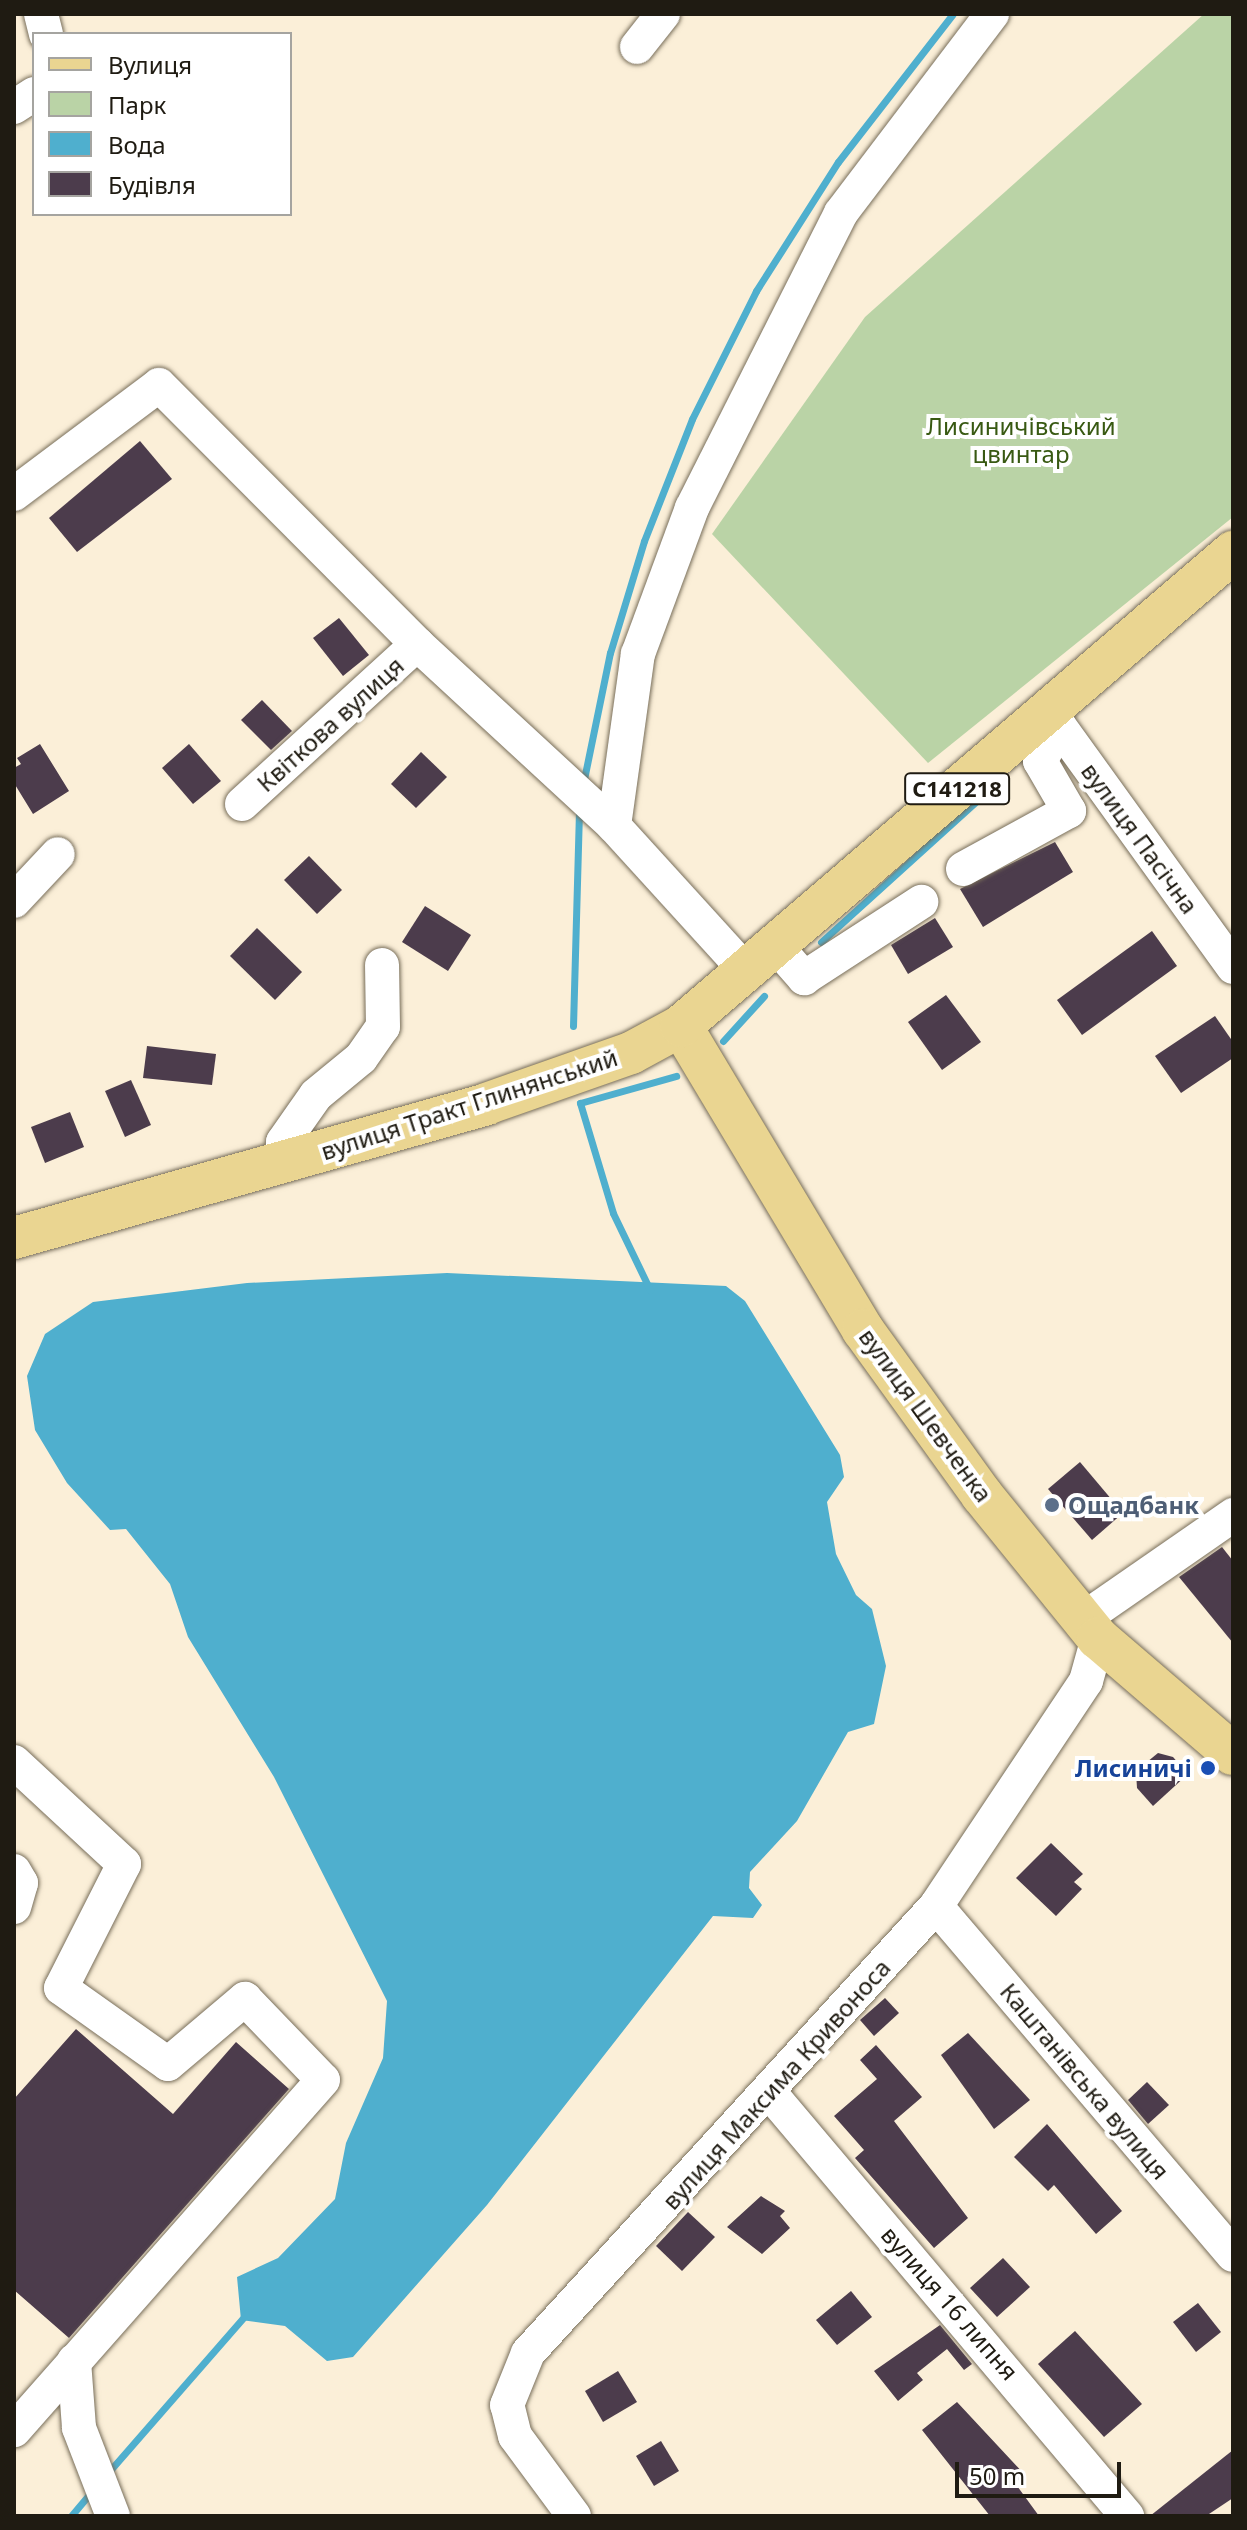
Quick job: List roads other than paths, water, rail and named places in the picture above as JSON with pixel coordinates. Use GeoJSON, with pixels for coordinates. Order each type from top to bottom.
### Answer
{"type":"FeatureCollection","features":[{"type":"Feature","properties":{"kind":"main road","name":"вулиця Тракт Глинянський"},"geometry":{"type":"LineString","coordinates":[[14,1238],[486,1104],[631,1053],[681,1026],[1051,721],[1233,552]]}},
{"type":"Feature","properties":{"kind":"main road","name":"вулиця Шевченка"},"geometry":{"type":"LineString","coordinates":[[681,1026],[863,1330],[982,1495],[1091,1629],[1233,1754]]}},
{"type":"Feature","properties":{"kind":"street"},"geometry":{"type":"LineString","coordinates":[[637,47],[663,14]]}},
{"type":"Feature","properties":{"kind":"street"},"geometry":{"type":"LineString","coordinates":[[603,815],[638,654],[692,508],[841,213],[992,14]]}},
{"type":"Feature","properties":{"kind":"street"},"geometry":{"type":"LineString","coordinates":[[14,107],[32,95]]}},
{"type":"Feature","properties":{"kind":"street"},"geometry":{"type":"LineString","coordinates":[[14,494],[159,385],[417,644],[761,959],[804,978],[921,902]]}},
{"type":"Feature","properties":{"kind":"street","name":"Квіткова вулиця"},"geometry":{"type":"LineString","coordinates":[[242,804],[417,644]]}},
{"type":"Feature","properties":{"kind":"street"},"geometry":{"type":"LineString","coordinates":[[963,869],[1069,811],[1040,761],[1051,721]]}},
{"type":"Feature","properties":{"kind":"street","name":"вулиця Пасічна"},"geometry":{"type":"LineString","coordinates":[[1051,721],[1233,967]]}},
{"type":"Feature","properties":{"kind":"street"},"geometry":{"type":"LineString","coordinates":[[14,901],[58,854]]}},
{"type":"Feature","properties":{"kind":"street"},"geometry":{"type":"LineString","coordinates":[[282,1162],[283,1142],[316,1095],[361,1058],[383,1027],[382,965]]}},
{"type":"Feature","properties":{"kind":"street"},"geometry":{"type":"LineString","coordinates":[[1091,1629],[1233,1515]]}},
{"type":"Feature","properties":{"kind":"street","name":"вулиця Максима Кривоноса"},"geometry":{"type":"LineString","coordinates":[[574,2516],[515,2436],[507,2405],[512,2382],[528,2353],[770,2093],[936,1906],[1086,1681],[1091,1629]]}},
{"type":"Feature","properties":{"kind":"street"},"geometry":{"type":"LineString","coordinates":[[14,1762],[124,1864],[61,1988],[168,2064],[245,1999],[323,2080],[14,2430]]}},
{"type":"Feature","properties":{"kind":"street"},"geometry":{"type":"LineString","coordinates":[[14,1871],[21,1883],[14,1907]]}},
{"type":"Feature","properties":{"kind":"street","name":"Каштанівська вулиця"},"geometry":{"type":"LineString","coordinates":[[936,1906],[1233,2255]]}},
{"type":"Feature","properties":{"kind":"street","name":"вулиця 16 липня"},"geometry":{"type":"LineString","coordinates":[[770,2093],[1127,2516]]}},
{"type":"Feature","properties":{"kind":"street"},"geometry":{"type":"LineString","coordinates":[[74,2361],[79,2428],[111,2507]]}},
{"type":"Feature","properties":{"kind":"water"},"geometry":{"type":"Polygon","coordinates":[[[447,1273],[726,1286],[745,1301],[840,1455],[844,1477],[827,1502],[836,1554],[856,1595],[872,1609],[886,1666],[874,1724],[848,1732],[797,1821],[750,1872],[749,1888],[762,1905],[753,1918],[713,1916],[487,2205],[353,2357],[327,2361],[285,2326],[241,2320],[237,2277],[278,2258],[335,2199],[346,2143],[383,2058],[387,2001],[274,1777],[188,1637],[170,1584],[126,1529],[110,1530],[67,1483],[35,1430],[27,1376],[45,1334],[93,1302],[247,1283],[447,1273]]]}},
{"type":"Feature","properties":{"kind":"waterway"},"geometry":{"type":"LineString","coordinates":[[583,784],[610,653],[644,541],[692,419],[756,291],[838,162],[953,14]]}},
{"type":"Feature","properties":{"kind":"waterway"},"geometry":{"type":"LineString","coordinates":[[821,942],[1004,776]]}},
{"type":"Feature","properties":{"kind":"waterway"},"geometry":{"type":"LineString","coordinates":[[573,1026],[579,808]]}},
{"type":"Feature","properties":{"kind":"waterway"},"geometry":{"type":"LineString","coordinates":[[723,1041],[764,996]]}},
{"type":"Feature","properties":{"kind":"waterway"},"geometry":{"type":"LineString","coordinates":[[650,1290],[613,1213],[580,1103],[676,1076]]}},
{"type":"Feature","properties":{"kind":"waterway"},"geometry":{"type":"LineString","coordinates":[[106,2475],[248,2312]]}},
{"type":"Feature","properties":{"kind":"waterway"},"geometry":{"type":"LineString","coordinates":[[71,2516],[93,2490]]}},
{"type":"Feature","properties":{"kind":"place","name":"Ощадбанк"},"geometry":{"type":"Point","coordinates":[1052,1505]}},
{"type":"Feature","properties":{"kind":"place","name":"Лисиничі"},"geometry":{"type":"Point","coordinates":[1208,1768]}},
{"type":"Feature","properties":{"kind":"park label","name":"Лисиничівський цвинтар"},"geometry":{"type":"Point","coordinates":[1021,440]}}]}
